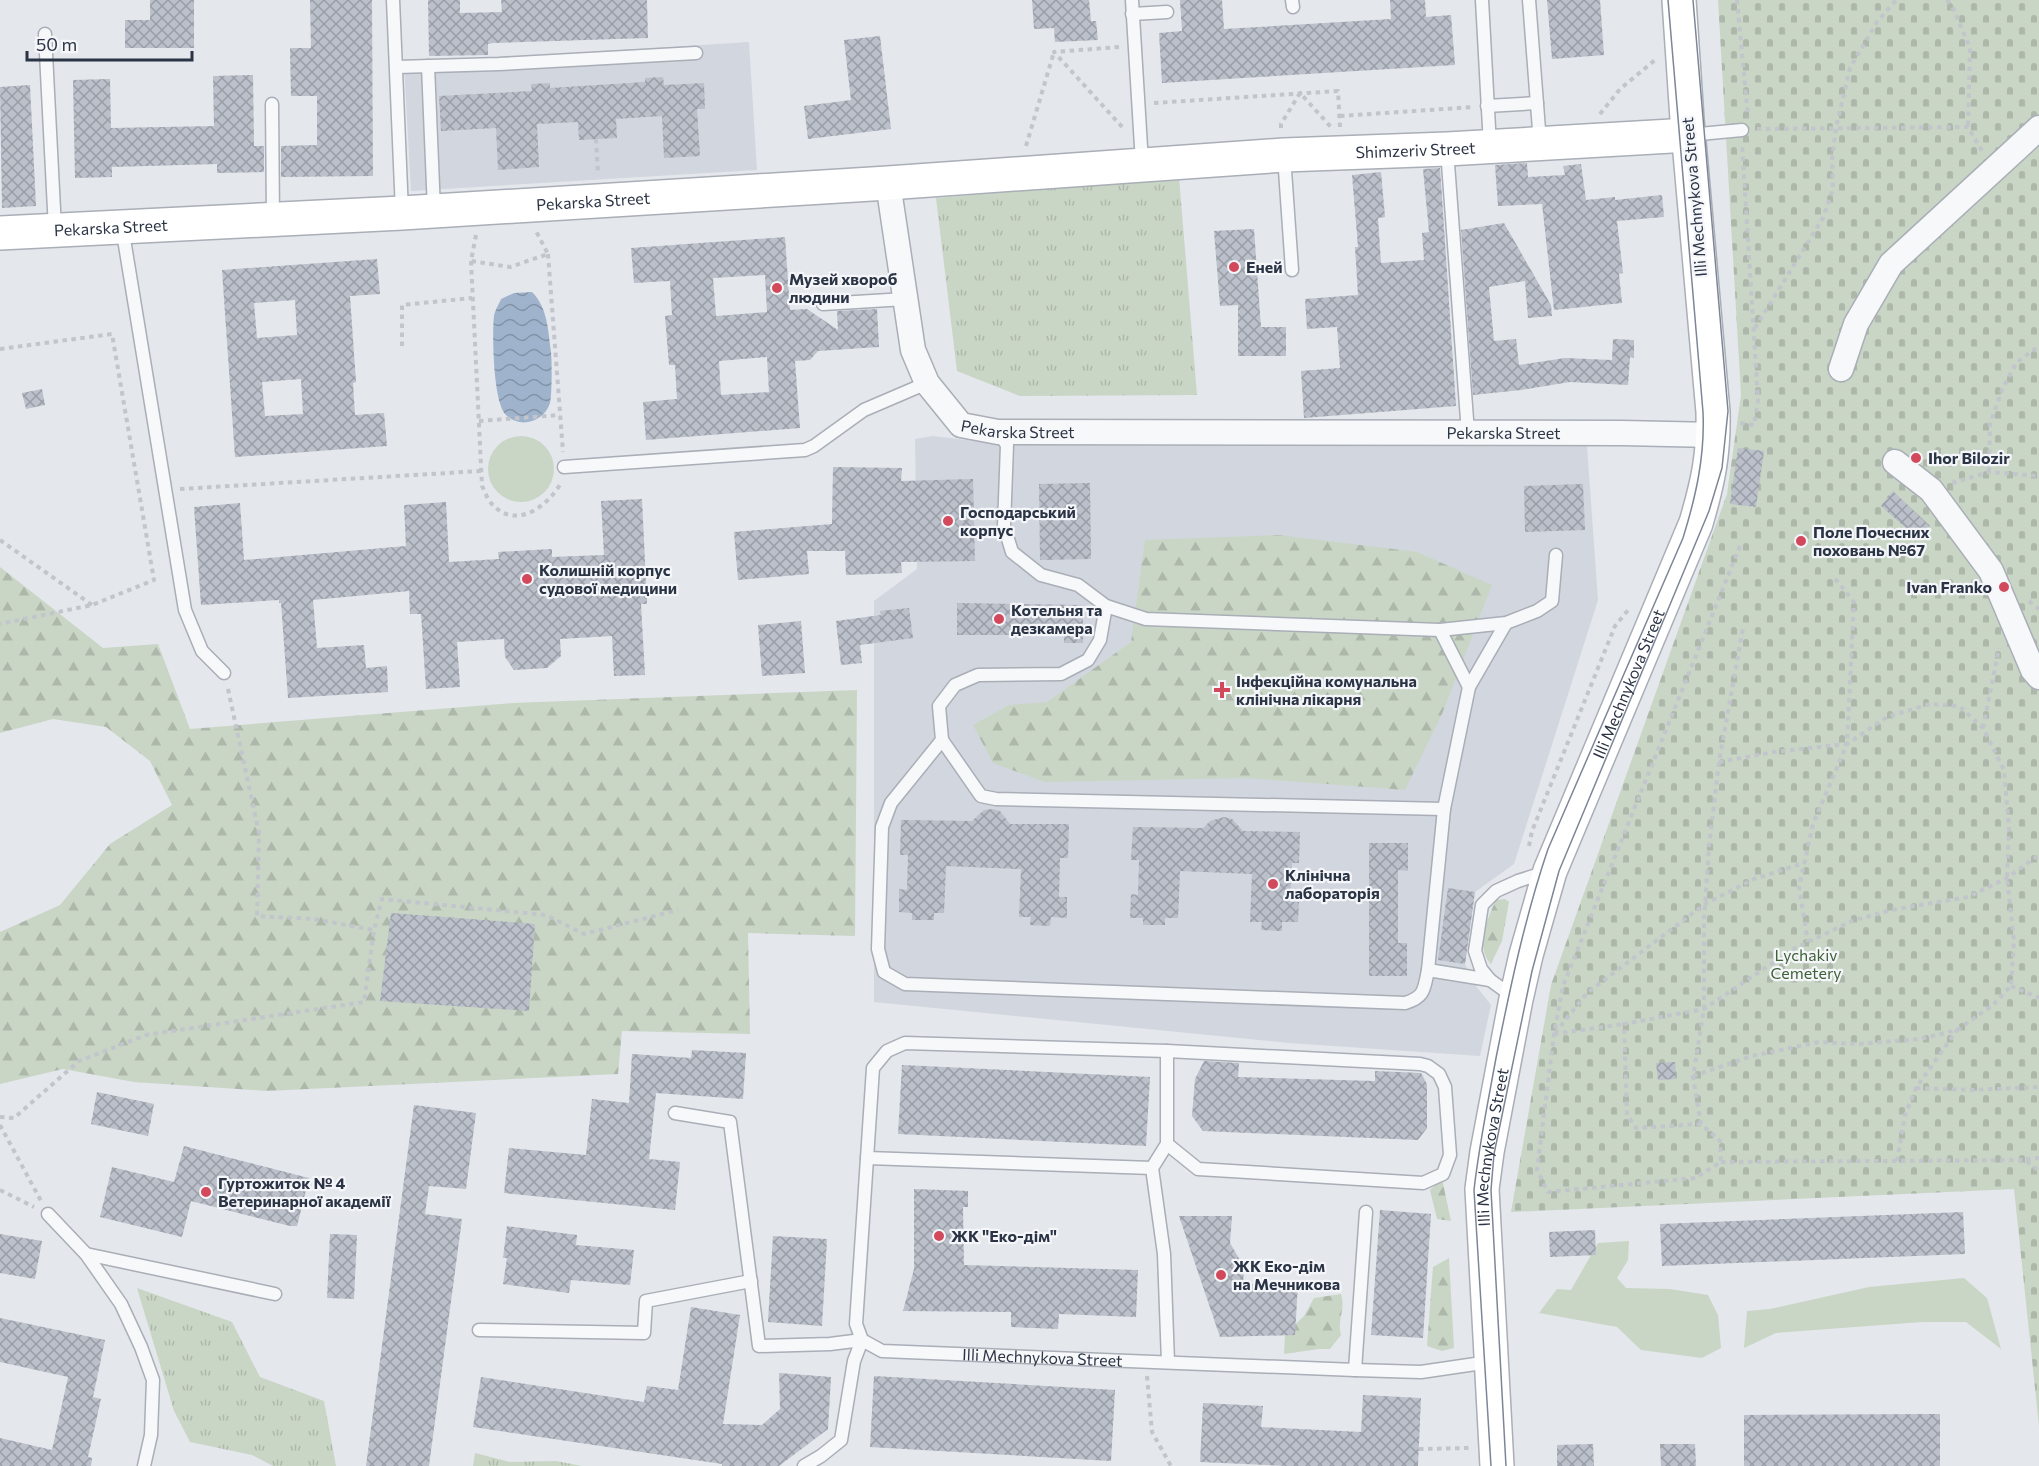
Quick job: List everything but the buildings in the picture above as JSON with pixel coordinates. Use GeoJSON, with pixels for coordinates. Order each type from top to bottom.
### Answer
{"type":"FeatureCollection","features":[{"type":"Feature","properties":{"kind":"street","name":"Illi Mechnykova Street"},"geometry":{"type":"LineString","coordinates":[[1486,1457],[1491,1362],[1482,1189],[1487,1152],[1526,955],[1550,871],[1696,523],[1723,429],[1689,135],[1679,0]]}},
{"type":"Feature","properties":{"kind":"street"},"geometry":{"type":"LineString","coordinates":[[1841,369],[1856,324],[1891,264],[2039,128]]}},
{"type":"Feature","properties":{"kind":"street","name":"Shimzeriv Street"},"geometry":{"type":"LineString","coordinates":[[888,183],[1283,139],[1447,148],[1689,135]]}},
{"type":"Feature","properties":{"kind":"street","name":"Pekarska Street"},"geometry":{"type":"LineString","coordinates":[[0,233],[402,213],[888,183],[913,351],[927,382],[961,425],[998,432],[1468,433],[1723,429]]}},
{"type":"Feature","properties":{"kind":"street"},"geometry":{"type":"LineString","coordinates":[[1895,462],[1931,490],[1991,571],[2033,670],[2039,677]]}},
{"type":"Feature","properties":{"kind":"lane"},"geometry":{"type":"LineString","coordinates":[[393,0],[402,213]]}},
{"type":"Feature","properties":{"kind":"lane"},"geometry":{"type":"LineString","coordinates":[[1131,0],[1141,156]]}},
{"type":"Feature","properties":{"kind":"lane"},"geometry":{"type":"LineString","coordinates":[[1482,0],[1490,146]]}},
{"type":"Feature","properties":{"kind":"lane"},"geometry":{"type":"LineString","coordinates":[[1529,0],[1540,144]]}},
{"type":"Feature","properties":{"kind":"lane"},"geometry":{"type":"LineString","coordinates":[[1132,14],[1167,12]]}},
{"type":"Feature","properties":{"kind":"lane"},"geometry":{"type":"LineString","coordinates":[[45,34],[55,230]]}},
{"type":"Feature","properties":{"kind":"lane"},"geometry":{"type":"LineString","coordinates":[[397,67],[696,53]]}},
{"type":"Feature","properties":{"kind":"lane"},"geometry":{"type":"LineString","coordinates":[[428,66],[435,211]]}},
{"type":"Feature","properties":{"kind":"lane"},"geometry":{"type":"LineString","coordinates":[[1487,106],[1537,103]]}},
{"type":"Feature","properties":{"kind":"lane"},"geometry":{"type":"LineString","coordinates":[[272,104],[273,219]]}},
{"type":"Feature","properties":{"kind":"lane"},"geometry":{"type":"LineString","coordinates":[[1689,135],[1742,130]]}},
{"type":"Feature","properties":{"kind":"lane"},"geometry":{"type":"LineString","coordinates":[[1283,139],[1292,270]]}},
{"type":"Feature","properties":{"kind":"lane"},"geometry":{"type":"LineString","coordinates":[[1447,148],[1468,433]]}},
{"type":"Feature","properties":{"kind":"lane"},"geometry":{"type":"LineString","coordinates":[[122,227],[185,610],[202,651],[224,673]]}},
{"type":"Feature","properties":{"kind":"lane"},"geometry":{"type":"LineString","coordinates":[[823,304],[905,300]]}},
{"type":"Feature","properties":{"kind":"lane"},"geometry":{"type":"LineString","coordinates":[[564,467],[806,450],[864,410],[927,382]]}},
{"type":"Feature","properties":{"kind":"lane"},"geometry":{"type":"LineString","coordinates":[[998,432],[1007,446],[1004,526],[1012,552],[1041,575],[1078,585],[1106,606],[1146,619],[1440,630],[1506,624],[1537,611],[1552,601],[1557,555]]}},
{"type":"Feature","properties":{"kind":"lane"},"geometry":{"type":"LineString","coordinates":[[1106,606],[1100,640],[1088,660],[1061,674],[978,675],[955,685],[939,706],[942,740],[981,796],[996,799],[1444,809]]}},
{"type":"Feature","properties":{"kind":"lane"},"geometry":{"type":"LineString","coordinates":[[942,740],[891,803],[882,827],[878,949],[884,972],[905,984],[1405,1004],[1422,994],[1428,970],[1444,809],[1469,687],[1506,624]]}},
{"type":"Feature","properties":{"kind":"lane"},"geometry":{"type":"LineString","coordinates":[[1440,630],[1469,687]]}},
{"type":"Feature","properties":{"kind":"lane"},"geometry":{"type":"LineString","coordinates":[[1516,999],[1490,980],[1481,969],[1475,951],[1482,905],[1496,891],[1550,871]]}},
{"type":"Feature","properties":{"kind":"lane"},"geometry":{"type":"LineString","coordinates":[[1428,970],[1490,980]]}},
{"type":"Feature","properties":{"kind":"lane"},"geometry":{"type":"LineString","coordinates":[[804,1466],[841,1440],[854,1361],[862,1340],[856,1324],[873,1068],[887,1051],[904,1043],[1167,1051],[1428,1066],[1439,1074],[1445,1087],[1450,1155],[1443,1174],[1423,1183],[1198,1169],[1167,1144]]}},
{"type":"Feature","properties":{"kind":"lane"},"geometry":{"type":"LineString","coordinates":[[1167,1051],[1167,1144],[1152,1168],[1164,1254],[1168,1362]]}},
{"type":"Feature","properties":{"kind":"lane"},"geometry":{"type":"LineString","coordinates":[[675,1113],[730,1122],[759,1346],[830,1344],[862,1340]]}},
{"type":"Feature","properties":{"kind":"lane"},"geometry":{"type":"LineString","coordinates":[[867,1158],[1152,1168]]}},
{"type":"Feature","properties":{"kind":"lane"},"geometry":{"type":"LineString","coordinates":[[1355,1370],[1366,1212]]}},
{"type":"Feature","properties":{"kind":"lane"},"geometry":{"type":"LineString","coordinates":[[48,1214],[86,1254],[121,1304],[141,1347],[153,1380],[151,1435],[144,1466]]}},
{"type":"Feature","properties":{"kind":"lane"},"geometry":{"type":"LineString","coordinates":[[86,1254],[275,1294]]}},
{"type":"Feature","properties":{"kind":"lane"},"geometry":{"type":"LineString","coordinates":[[479,1330],[644,1333],[646,1301],[751,1281]]}},
{"type":"Feature","properties":{"kind":"lane","name":"Illi Mechnykova Street"},"geometry":{"type":"LineString","coordinates":[[862,1340],[882,1351],[1355,1370],[1421,1372],[1491,1362]]}},
{"type":"Feature","properties":{"kind":"path"},"geometry":{"type":"LineString","coordinates":[[1723,429],[1754,425],[1758,400],[1742,130],[1748,116],[1737,0]]}},
{"type":"Feature","properties":{"kind":"path"},"geometry":{"type":"LineString","coordinates":[[1754,330],[1823,218],[1833,189],[1832,159],[1836,128],[1850,68],[1877,22],[1896,0]]}},
{"type":"Feature","properties":{"kind":"path"},"geometry":{"type":"LineString","coordinates":[[1947,0],[1954,10],[1970,48],[1968,127],[1993,170]]}},
{"type":"Feature","properties":{"kind":"path"},"geometry":{"type":"LineString","coordinates":[[1054,52],[1134,46]]}},
{"type":"Feature","properties":{"kind":"path"},"geometry":{"type":"LineString","coordinates":[[1023,156],[1054,52]]}},
{"type":"Feature","properties":{"kind":"path"},"geometry":{"type":"LineString","coordinates":[[1054,52],[1141,156]]}},
{"type":"Feature","properties":{"kind":"path"},"geometry":{"type":"LineString","coordinates":[[1599,115],[1620,89],[1655,60]]}},
{"type":"Feature","properties":{"kind":"path"},"geometry":{"type":"LineString","coordinates":[[1138,104],[1338,91],[1341,137]]}},
{"type":"Feature","properties":{"kind":"path"},"geometry":{"type":"LineString","coordinates":[[1300,93],[1332,129]]}},
{"type":"Feature","properties":{"kind":"path"},"geometry":{"type":"LineString","coordinates":[[1283,139],[1300,93]]}},
{"type":"Feature","properties":{"kind":"path"},"geometry":{"type":"LineString","coordinates":[[1340,116],[1487,106]]}},
{"type":"Feature","properties":{"kind":"path"},"geometry":{"type":"LineString","coordinates":[[1742,130],[1968,127]]}},
{"type":"Feature","properties":{"kind":"path"},"geometry":{"type":"LineString","coordinates":[[596,139],[598,179]]}},
{"type":"Feature","properties":{"kind":"path"},"geometry":{"type":"LineString","coordinates":[[477,232],[471,261],[482,486],[490,502],[502,513],[521,516],[536,511],[553,497],[562,480],[564,467],[548,254],[534,228]]}},
{"type":"Feature","properties":{"kind":"path"},"geometry":{"type":"LineString","coordinates":[[471,261],[510,267],[548,254]]}},
{"type":"Feature","properties":{"kind":"path"},"geometry":{"type":"LineString","coordinates":[[402,346],[402,305],[472,298]]}},
{"type":"Feature","properties":{"kind":"path"},"geometry":{"type":"LineString","coordinates":[[0,348],[112,334],[154,580],[92,605],[0,624]]}},
{"type":"Feature","properties":{"kind":"path"},"geometry":{"type":"LineString","coordinates":[[1989,472],[1990,424],[2002,390],[2016,363],[2039,346]]}},
{"type":"Feature","properties":{"kind":"path"},"geometry":{"type":"LineString","coordinates":[[479,422],[560,415]]}},
{"type":"Feature","properties":{"kind":"path"},"geometry":{"type":"LineString","coordinates":[[165,490],[481,471]]}},
{"type":"Feature","properties":{"kind":"path"},"geometry":{"type":"LineString","coordinates":[[1931,490],[1989,472],[2039,476]]}},
{"type":"Feature","properties":{"kind":"path"},"geometry":{"type":"LineString","coordinates":[[0,540],[92,605]]}},
{"type":"Feature","properties":{"kind":"path"},"geometry":{"type":"LineString","coordinates":[[1740,546],[1563,986],[1554,1034],[1537,1170],[1548,1191],[1695,1179],[1721,1162],[2025,1160],[2039,1158]]}},
{"type":"Feature","properties":{"kind":"path"},"geometry":{"type":"LineString","coordinates":[[1808,942],[1799,887],[1813,824],[1847,744],[1854,602],[1833,576]]}},
{"type":"Feature","properties":{"kind":"path"},"geometry":{"type":"LineString","coordinates":[[1721,1162],[1720,1141],[1701,1124],[1693,1077],[1704,1009],[1709,847],[1719,762],[1743,628]]}},
{"type":"Feature","properties":{"kind":"path"},"geometry":{"type":"LineString","coordinates":[[1983,728],[2000,645]]}},
{"type":"Feature","properties":{"kind":"path"},"geometry":{"type":"LineString","coordinates":[[224,673],[259,833],[257,916],[314,919],[374,930]]}},
{"type":"Feature","properties":{"kind":"path"},"geometry":{"type":"LineString","coordinates":[[1719,762],[1774,752],[1847,744],[1887,717],[1930,704],[1959,706],[1983,728],[2004,770],[2009,827],[2007,878],[2014,941],[2011,986],[1993,1005],[1957,1030],[1916,1088],[1905,1115],[1898,1161]]}},
{"type":"Feature","properties":{"kind":"path"},"geometry":{"type":"LineString","coordinates":[[1554,1034],[1704,1009],[1795,948],[1852,921],[1891,910],[1968,897],[2007,878],[2039,855]]}},
{"type":"Feature","properties":{"kind":"path"},"geometry":{"type":"LineString","coordinates":[[1554,1034],[1587,993],[1706,904],[1754,879],[1804,863]]}},
{"type":"Feature","properties":{"kind":"path"},"geometry":{"type":"LineString","coordinates":[[0,1117],[14,1118],[79,1061],[146,1035],[364,1002],[374,930],[382,899],[546,915],[584,934],[678,910]]}},
{"type":"Feature","properties":{"kind":"path"},"geometry":{"type":"LineString","coordinates":[[2011,986],[2039,998]]}},
{"type":"Feature","properties":{"kind":"path"},"geometry":{"type":"LineString","coordinates":[[1624,1024],[1627,1115],[1636,1128],[1701,1124]]}},
{"type":"Feature","properties":{"kind":"path"},"geometry":{"type":"LineString","coordinates":[[1693,1077],[1752,1056],[1819,1042],[1858,1044],[1920,1039],[1957,1030]]}},
{"type":"Feature","properties":{"kind":"path"},"geometry":{"type":"LineString","coordinates":[[1916,1088],[1972,1090],[2039,1087]]}},
{"type":"Feature","properties":{"kind":"path"},"geometry":{"type":"LineString","coordinates":[[0,1125],[48,1214]]}},
{"type":"Feature","properties":{"kind":"path"},"geometry":{"type":"LineString","coordinates":[[2025,1160],[2039,1171]]}},
{"type":"Feature","properties":{"kind":"path"},"geometry":{"type":"LineString","coordinates":[[0,1190],[48,1214]]}},
{"type":"Feature","properties":{"kind":"path"},"geometry":{"type":"LineString","coordinates":[[1146,1361],[1152,1432],[1171,1466]]}},
{"type":"Feature","properties":{"kind":"path"},"geometry":{"type":"LineString","coordinates":[[1419,1449],[1486,1457]]}},
{"type":"Feature","properties":{"kind":"shaded area"},"geometry":{"type":"Polygon","coordinates":[[[749,42],[757,170],[411,191],[404,64],[749,42]]]}},
{"type":"Feature","properties":{"kind":"shaded area","name":"Інфекційна комунальна клінічна лікарня"},"geometry":{"type":"Polygon","coordinates":[[[933,436],[1007,445],[1587,446],[1598,600],[1514,864],[1475,892],[1465,964],[1476,986],[1491,1005],[1480,1056],[1289,1043],[874,1002],[874,601],[917,569],[915,439],[933,436]]]}},
{"type":"Feature","properties":{"kind":"green space","name":"Lychakiv Cemetery"},"geometry":{"type":"Polygon","coordinates":[[[1718,0],[2039,0],[2039,1426],[2014,1189],[1511,1212],[1551,985],[1727,494],[1741,395],[1718,0]]]}},
{"type":"Feature","properties":{"kind":"green space"},"geometry":{"type":"Polygon","coordinates":[[[1179,177],[1197,395],[1020,396],[957,371],[936,198],[1179,177]]]}},
{"type":"Feature","properties":{"kind":"green space"},"geometry":{"type":"Polygon","coordinates":[[[515,436],[527,436],[545,445],[552,456],[554,469],[552,482],[545,493],[534,500],[515,502],[502,497],[493,488],[488,475],[488,463],[493,450],[502,441],[515,436]]]}},
{"type":"Feature","properties":{"kind":"green space"},"geometry":{"type":"Polygon","coordinates":[[[1279,535],[1417,552],[1492,585],[1442,714],[1405,790],[1247,778],[1045,782],[993,763],[973,725],[1009,705],[1047,702],[1131,642],[1145,540],[1279,535]]]}},
{"type":"Feature","properties":{"kind":"green space"},"geometry":{"type":"Polygon","coordinates":[[[0,567],[103,648],[158,644],[190,729],[513,703],[857,690],[855,936],[748,933],[750,1034],[622,1031],[618,1074],[267,1091],[134,1082],[63,1069],[0,1084],[0,932],[60,905],[110,844],[172,805],[150,761],[106,727],[53,719],[0,733],[0,567]]]}},
{"type":"Feature","properties":{"kind":"green space"},"geometry":{"type":"Polygon","coordinates":[[[1505,899],[1509,902],[1502,941],[1491,964],[1483,950],[1484,932],[1496,900],[1505,899]]]}},
{"type":"Feature","properties":{"kind":"green space"},"geometry":{"type":"Polygon","coordinates":[[[1442,1179],[1451,1221],[1437,1219],[1430,1190],[1442,1179]]]}},
{"type":"Feature","properties":{"kind":"green space"},"geometry":{"type":"Polygon","coordinates":[[[1629,1241],[1628,1260],[1617,1278],[1626,1288],[1670,1289],[1708,1295],[1718,1315],[1721,1348],[1702,1358],[1641,1350],[1617,1327],[1539,1313],[1557,1289],[1571,1290],[1598,1243],[1629,1241]]]}},
{"type":"Feature","properties":{"kind":"green space"},"geometry":{"type":"Polygon","coordinates":[[[1449,1258],[1454,1348],[1442,1351],[1427,1346],[1433,1267],[1449,1258]]]}},
{"type":"Feature","properties":{"kind":"green space"},"geometry":{"type":"Polygon","coordinates":[[[1964,1278],[1987,1298],[2001,1349],[1966,1322],[1922,1322],[1776,1333],[1744,1348],[1747,1311],[1770,1309],[1869,1287],[1964,1278]]]}},
{"type":"Feature","properties":{"kind":"green space"},"geometry":{"type":"Polygon","coordinates":[[[137,1288],[232,1322],[260,1377],[324,1401],[336,1466],[273,1466],[252,1455],[190,1442],[174,1411],[137,1288]]]}},
{"type":"Feature","properties":{"kind":"green space"},"geometry":{"type":"Polygon","coordinates":[[[1341,1294],[1343,1305],[1341,1335],[1330,1349],[1284,1354],[1285,1334],[1304,1316],[1314,1298],[1341,1294]]]}},
{"type":"Feature","properties":{"kind":"green space"},"geometry":{"type":"Polygon","coordinates":[[[475,1453],[510,1462],[556,1461],[582,1466],[473,1466],[475,1453]]]}},
{"type":"Feature","properties":{"kind":"water"},"geometry":{"type":"Polygon","coordinates":[[[532,292],[541,305],[548,328],[551,357],[550,403],[543,415],[537,419],[518,422],[506,415],[498,397],[494,368],[493,325],[501,299],[514,293],[532,292]]]}},
{"type":"Feature","properties":{"kind":"tram line"},"geometry":{"type":"LineString","coordinates":[[1491,1466],[1474,1190],[1478,1157],[1507,1005],[1525,927],[1548,849],[1683,538],[1696,491],[1701,460],[1703,412],[1668,0]]}},
{"type":"Feature","properties":{"kind":"tram line"},"geometry":{"type":"LineString","coordinates":[[1506,1466],[1491,1190],[1494,1154],[1532,971],[1559,871],[1709,511],[1722,468],[1728,411],[1693,0]]}},
{"type":"Feature","properties":{"kind":"place","name":"Еней"},"geometry":{"type":"Point","coordinates":[1234,267]}},
{"type":"Feature","properties":{"kind":"place","name":"Музей хвороб людини"},"geometry":{"type":"Point","coordinates":[777,288]}},
{"type":"Feature","properties":{"kind":"place","name":"Ihor Bilozir"},"geometry":{"type":"Point","coordinates":[1916,458]}},
{"type":"Feature","properties":{"kind":"place","name":"Господарський корпус"},"geometry":{"type":"Point","coordinates":[948,521]}},
{"type":"Feature","properties":{"kind":"place","name":"Поле Почесних поховань №67"},"geometry":{"type":"Point","coordinates":[1801,541]}},
{"type":"Feature","properties":{"kind":"place","name":"Колишній корпус судової медицини"},"geometry":{"type":"Point","coordinates":[527,579]}},
{"type":"Feature","properties":{"kind":"place","name":"Ivan Franko"},"geometry":{"type":"Point","coordinates":[2004,587]}},
{"type":"Feature","properties":{"kind":"place","name":"Котельня та дезкамера"},"geometry":{"type":"Point","coordinates":[999,619]}},
{"type":"Feature","properties":{"kind":"place","name":"Інфекційна комунальна клінічна лікарня"},"geometry":{"type":"Point","coordinates":[1222,690]}},
{"type":"Feature","properties":{"kind":"place","name":"Клінічна лабораторія"},"geometry":{"type":"Point","coordinates":[1273,884]}},
{"type":"Feature","properties":{"kind":"place","name":"Гуртожиток № 4 Ветеринарної академії"},"geometry":{"type":"Point","coordinates":[206,1192]}},
{"type":"Feature","properties":{"kind":"place","name":"ЖК \"Еко-дім\""},"geometry":{"type":"Point","coordinates":[939,1236]}},
{"type":"Feature","properties":{"kind":"place","name":"ЖК Еко-дім на Мечникова"},"geometry":{"type":"Point","coordinates":[1221,1275]}}]}
